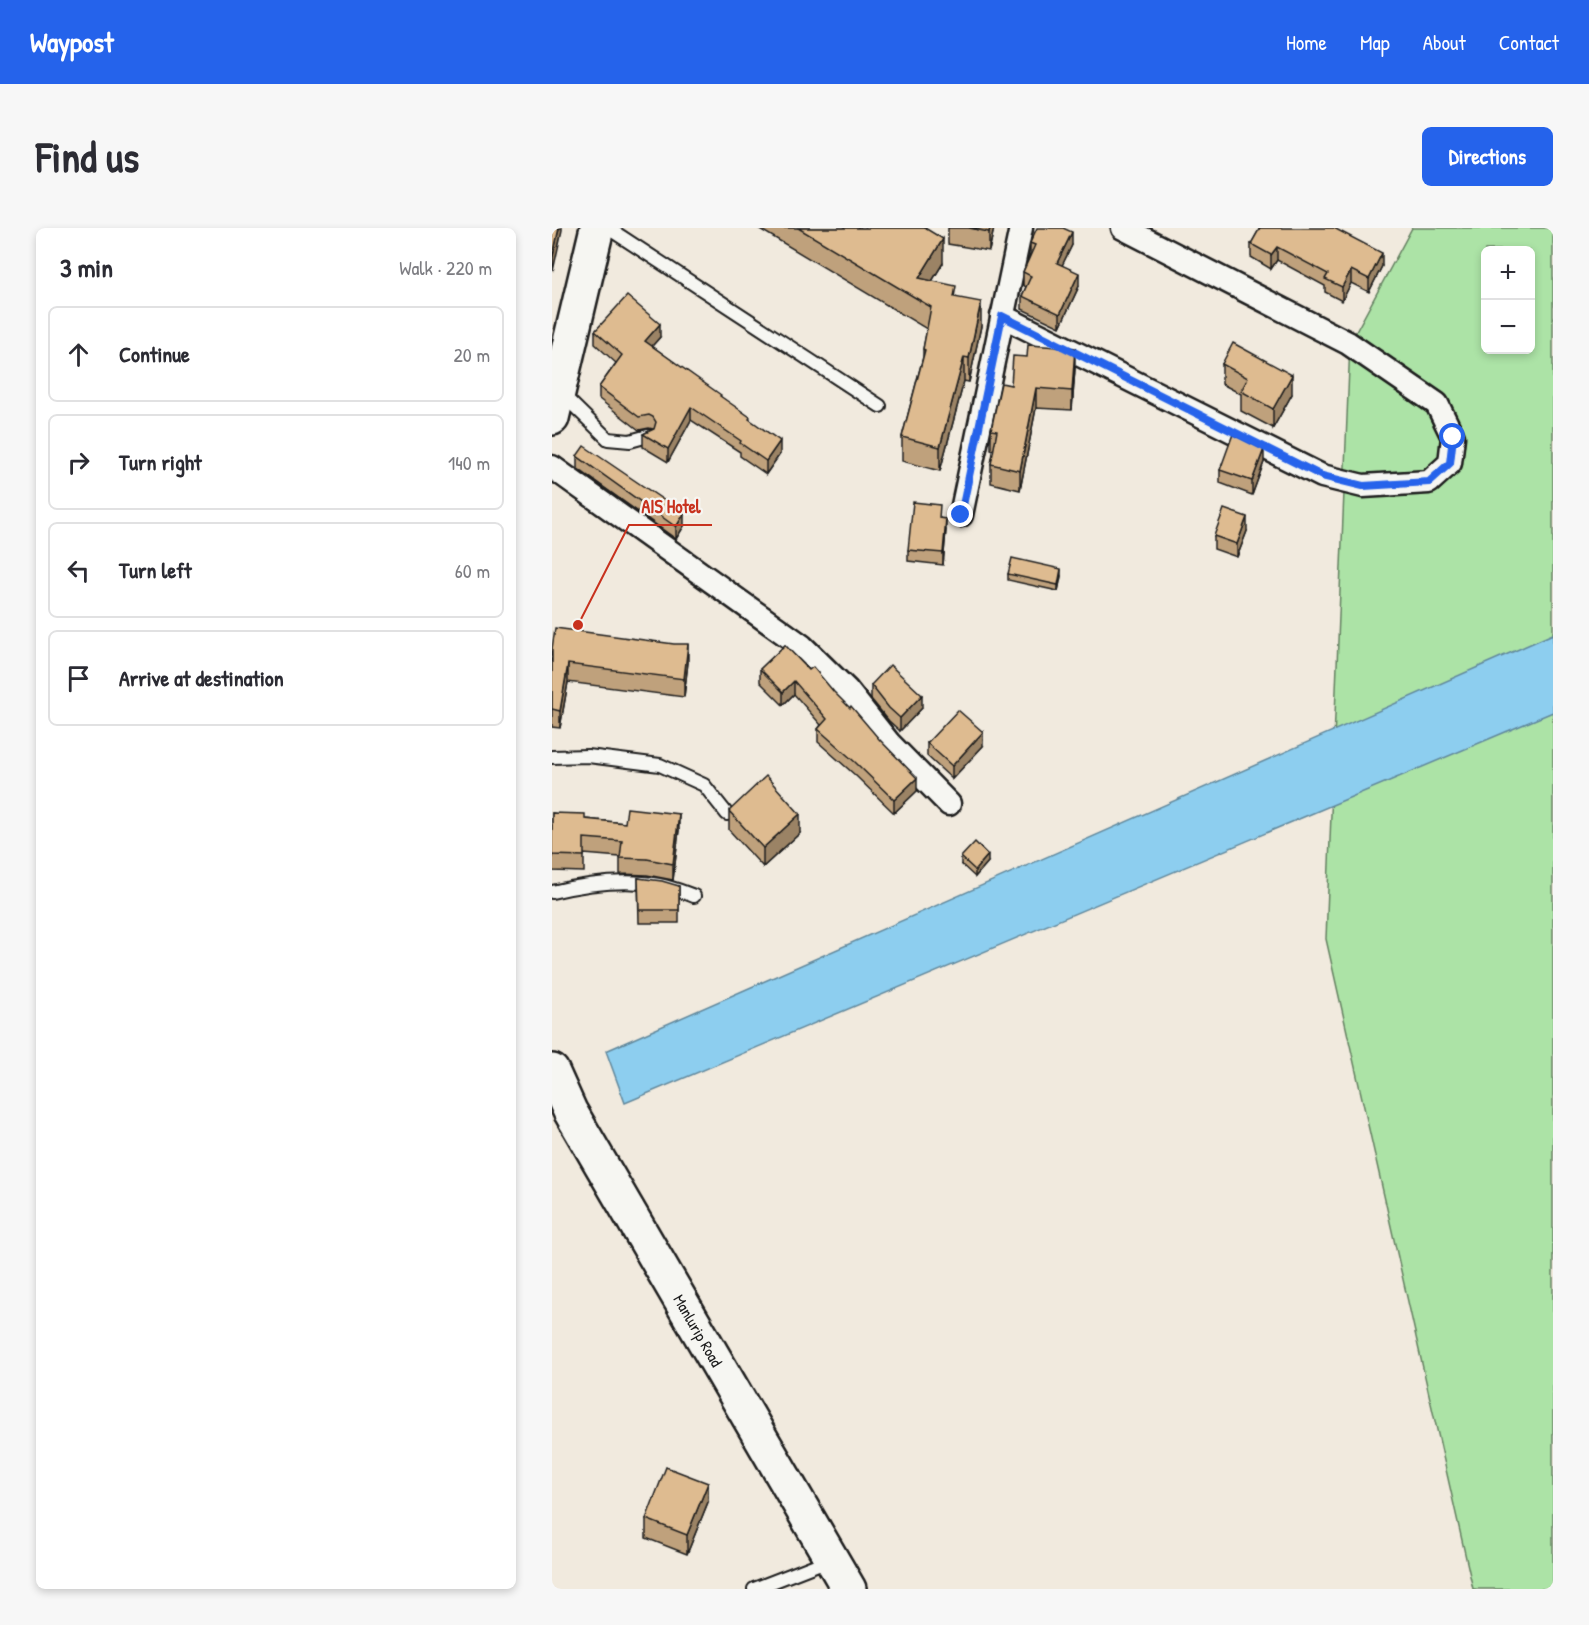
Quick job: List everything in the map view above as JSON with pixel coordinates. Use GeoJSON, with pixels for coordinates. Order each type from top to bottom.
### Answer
{"type":"FeatureCollection","features":[{"type":"Feature","properties":{"kind":"main road"},"geometry":{"type":"LineString","coordinates":[[556,404],[597,228]]}},
{"type":"Feature","properties":{"kind":"main road","name":"Manlurip Road"},"geometry":{"type":"LineString","coordinates":[[552,1071],[570,1111],[849,1589]]}},
{"type":"Feature","properties":{"kind":"street"},"geometry":{"type":"LineString","coordinates":[[961,515],[1021,228]]}},
{"type":"Feature","properties":{"kind":"street"},"geometry":{"type":"LineString","coordinates":[[1002,316],[1322,476],[1363,486],[1429,482],[1450,463],[1453,437],[1437,404],[1348,343],[1123,228]]}},
{"type":"Feature","properties":{"kind":"street"},"geometry":{"type":"LineString","coordinates":[[552,467],[802,646],[847,690],[889,743],[949,804]]}},
{"type":"Feature","properties":{"kind":"lane"},"geometry":{"type":"LineString","coordinates":[[608,228],[880,405]]}},
{"type":"Feature","properties":{"kind":"lane"},"geometry":{"type":"LineString","coordinates":[[556,404],[608,440],[630,441],[648,436]]}},
{"type":"Feature","properties":{"kind":"lane"},"geometry":{"type":"LineString","coordinates":[[552,757],[588,756],[660,765],[704,785],[727,814]]}},
{"type":"Feature","properties":{"kind":"lane"},"geometry":{"type":"LineString","coordinates":[[552,892],[579,885],[625,883],[660,885],[694,896]]}},
{"type":"Feature","properties":{"kind":"lane"},"geometry":{"type":"LineString","coordinates":[[754,1589],[831,1559]]}},
{"type":"Feature","properties":{"kind":"green space"},"geometry":{"type":"Polygon","coordinates":[[[1412,228],[1553,228],[1553,1589],[1473,1589],[1326,939],[1350,343],[1412,228]]]}},
{"type":"Feature","properties":{"kind":"water"},"geometry":{"type":"Polygon","coordinates":[[[1553,634],[1553,712],[625,1103],[606,1051],[1553,634]]]}},
{"type":"Feature","properties":{"kind":"building"},"geometry":{"type":"Polygon","coordinates":[[[552,228],[559,228],[553,256],[552,256],[552,228]]]}},
{"type":"Feature","properties":{"kind":"building"},"geometry":{"type":"Polygon","coordinates":[[[798,228],[925,228],[943,239],[919,278],[956,286],[954,297],[981,302],[969,358],[964,357],[940,447],[902,437],[925,350],[923,349],[931,307],[798,228]]]}},
{"type":"Feature","properties":{"kind":"building"},"geometry":{"type":"Polygon","coordinates":[[[969,228],[990,228],[989,232],[969,228]]]}},
{"type":"Feature","properties":{"kind":"building"},"geometry":{"type":"Polygon","coordinates":[[[1037,228],[1063,228],[1072,232],[1057,263],[1079,273],[1060,314],[1022,296],[1031,276],[1023,272],[1035,245],[1030,243],[1037,228]]]}},
{"type":"Feature","properties":{"kind":"building"},"geometry":{"type":"Polygon","coordinates":[[[1260,228],[1334,228],[1382,253],[1369,279],[1351,270],[1342,287],[1325,279],[1328,274],[1277,247],[1271,255],[1251,244],[1260,228]]]}},
{"type":"Feature","properties":{"kind":"building"},"geometry":{"type":"Polygon","coordinates":[[[627,296],[660,324],[645,341],[721,395],[780,441],[766,461],[691,407],[668,449],[643,434],[654,429],[656,422],[653,417],[649,415],[639,417],[599,387],[622,355],[595,331],[627,296]]]}},
{"type":"Feature","properties":{"kind":"building"},"geometry":{"type":"Polygon","coordinates":[[[1233,343],[1292,375],[1273,409],[1241,391],[1248,378],[1222,364],[1233,343]]]}},
{"type":"Feature","properties":{"kind":"building"},"geometry":{"type":"Polygon","coordinates":[[[1028,345],[1075,348],[1072,391],[1036,388],[1020,471],[991,464],[997,431],[991,430],[1001,383],[1011,385],[1013,356],[1027,357],[1028,345]]]}},
{"type":"Feature","properties":{"kind":"building"},"geometry":{"type":"Polygon","coordinates":[[[1233,434],[1264,449],[1252,481],[1220,470],[1233,434]]]}},
{"type":"Feature","properties":{"kind":"building"},"geometry":{"type":"Polygon","coordinates":[[[584,446],[684,514],[676,527],[577,456],[584,446]]]}},
{"type":"Feature","properties":{"kind":"building"},"geometry":{"type":"Polygon","coordinates":[[[913,502],[940,505],[939,518],[946,519],[943,553],[908,550],[913,502]]]}},
{"type":"Feature","properties":{"kind":"building"},"geometry":{"type":"Polygon","coordinates":[[[1224,509],[1247,517],[1237,544],[1214,536],[1224,509]]]}},
{"type":"Feature","properties":{"kind":"building"},"geometry":{"type":"Polygon","coordinates":[[[1012,558],[1061,569],[1058,585],[1008,574],[1012,558]]]}},
{"type":"Feature","properties":{"kind":"building"},"geometry":{"type":"Polygon","coordinates":[[[555,628],[688,644],[684,679],[568,664],[560,711],[552,709],[552,649],[555,628]]]}},
{"type":"Feature","properties":{"kind":"building"},"geometry":{"type":"Polygon","coordinates":[[[785,645],[809,670],[813,667],[917,778],[894,800],[818,729],[827,719],[794,681],[783,692],[760,669],[785,645]]]}},
{"type":"Feature","properties":{"kind":"building"},"geometry":{"type":"Polygon","coordinates":[[[890,665],[922,695],[900,718],[871,685],[890,665]]]}},
{"type":"Feature","properties":{"kind":"building"},"geometry":{"type":"Polygon","coordinates":[[[958,710],[983,732],[952,766],[927,743],[958,710]]]}},
{"type":"Feature","properties":{"kind":"building"},"geometry":{"type":"Polygon","coordinates":[[[766,776],[800,814],[763,848],[729,811],[766,776]]]}},
{"type":"Feature","properties":{"kind":"building"},"geometry":{"type":"Polygon","coordinates":[[[627,808],[679,814],[673,864],[647,859],[620,858],[622,841],[584,838],[584,856],[552,855],[552,813],[585,814],[585,819],[625,823],[627,808]]]}},
{"type":"Feature","properties":{"kind":"building"},"geometry":{"type":"Polygon","coordinates":[[[975,842],[988,855],[975,870],[961,857],[975,842]]]}},
{"type":"Feature","properties":{"kind":"building"},"geometry":{"type":"Polygon","coordinates":[[[638,878],[679,886],[679,910],[639,910],[638,878]]]}},
{"type":"Feature","properties":{"kind":"building"},"geometry":{"type":"Polygon","coordinates":[[[666,1467],[708,1483],[687,1535],[646,1519],[666,1467]]]}},
{"type":"Feature","properties":{"kind":"place","name":"AIS Hotel"},"geometry":{"type":"Point","coordinates":[578,625]}},
{"type":"Feature","properties":{"kind":"route"},"geometry":{"type":"LineString","coordinates":[[961,515],[1002,316],[1322,476],[1363,486],[1429,482],[1450,463],[1453,437]]}}]}
